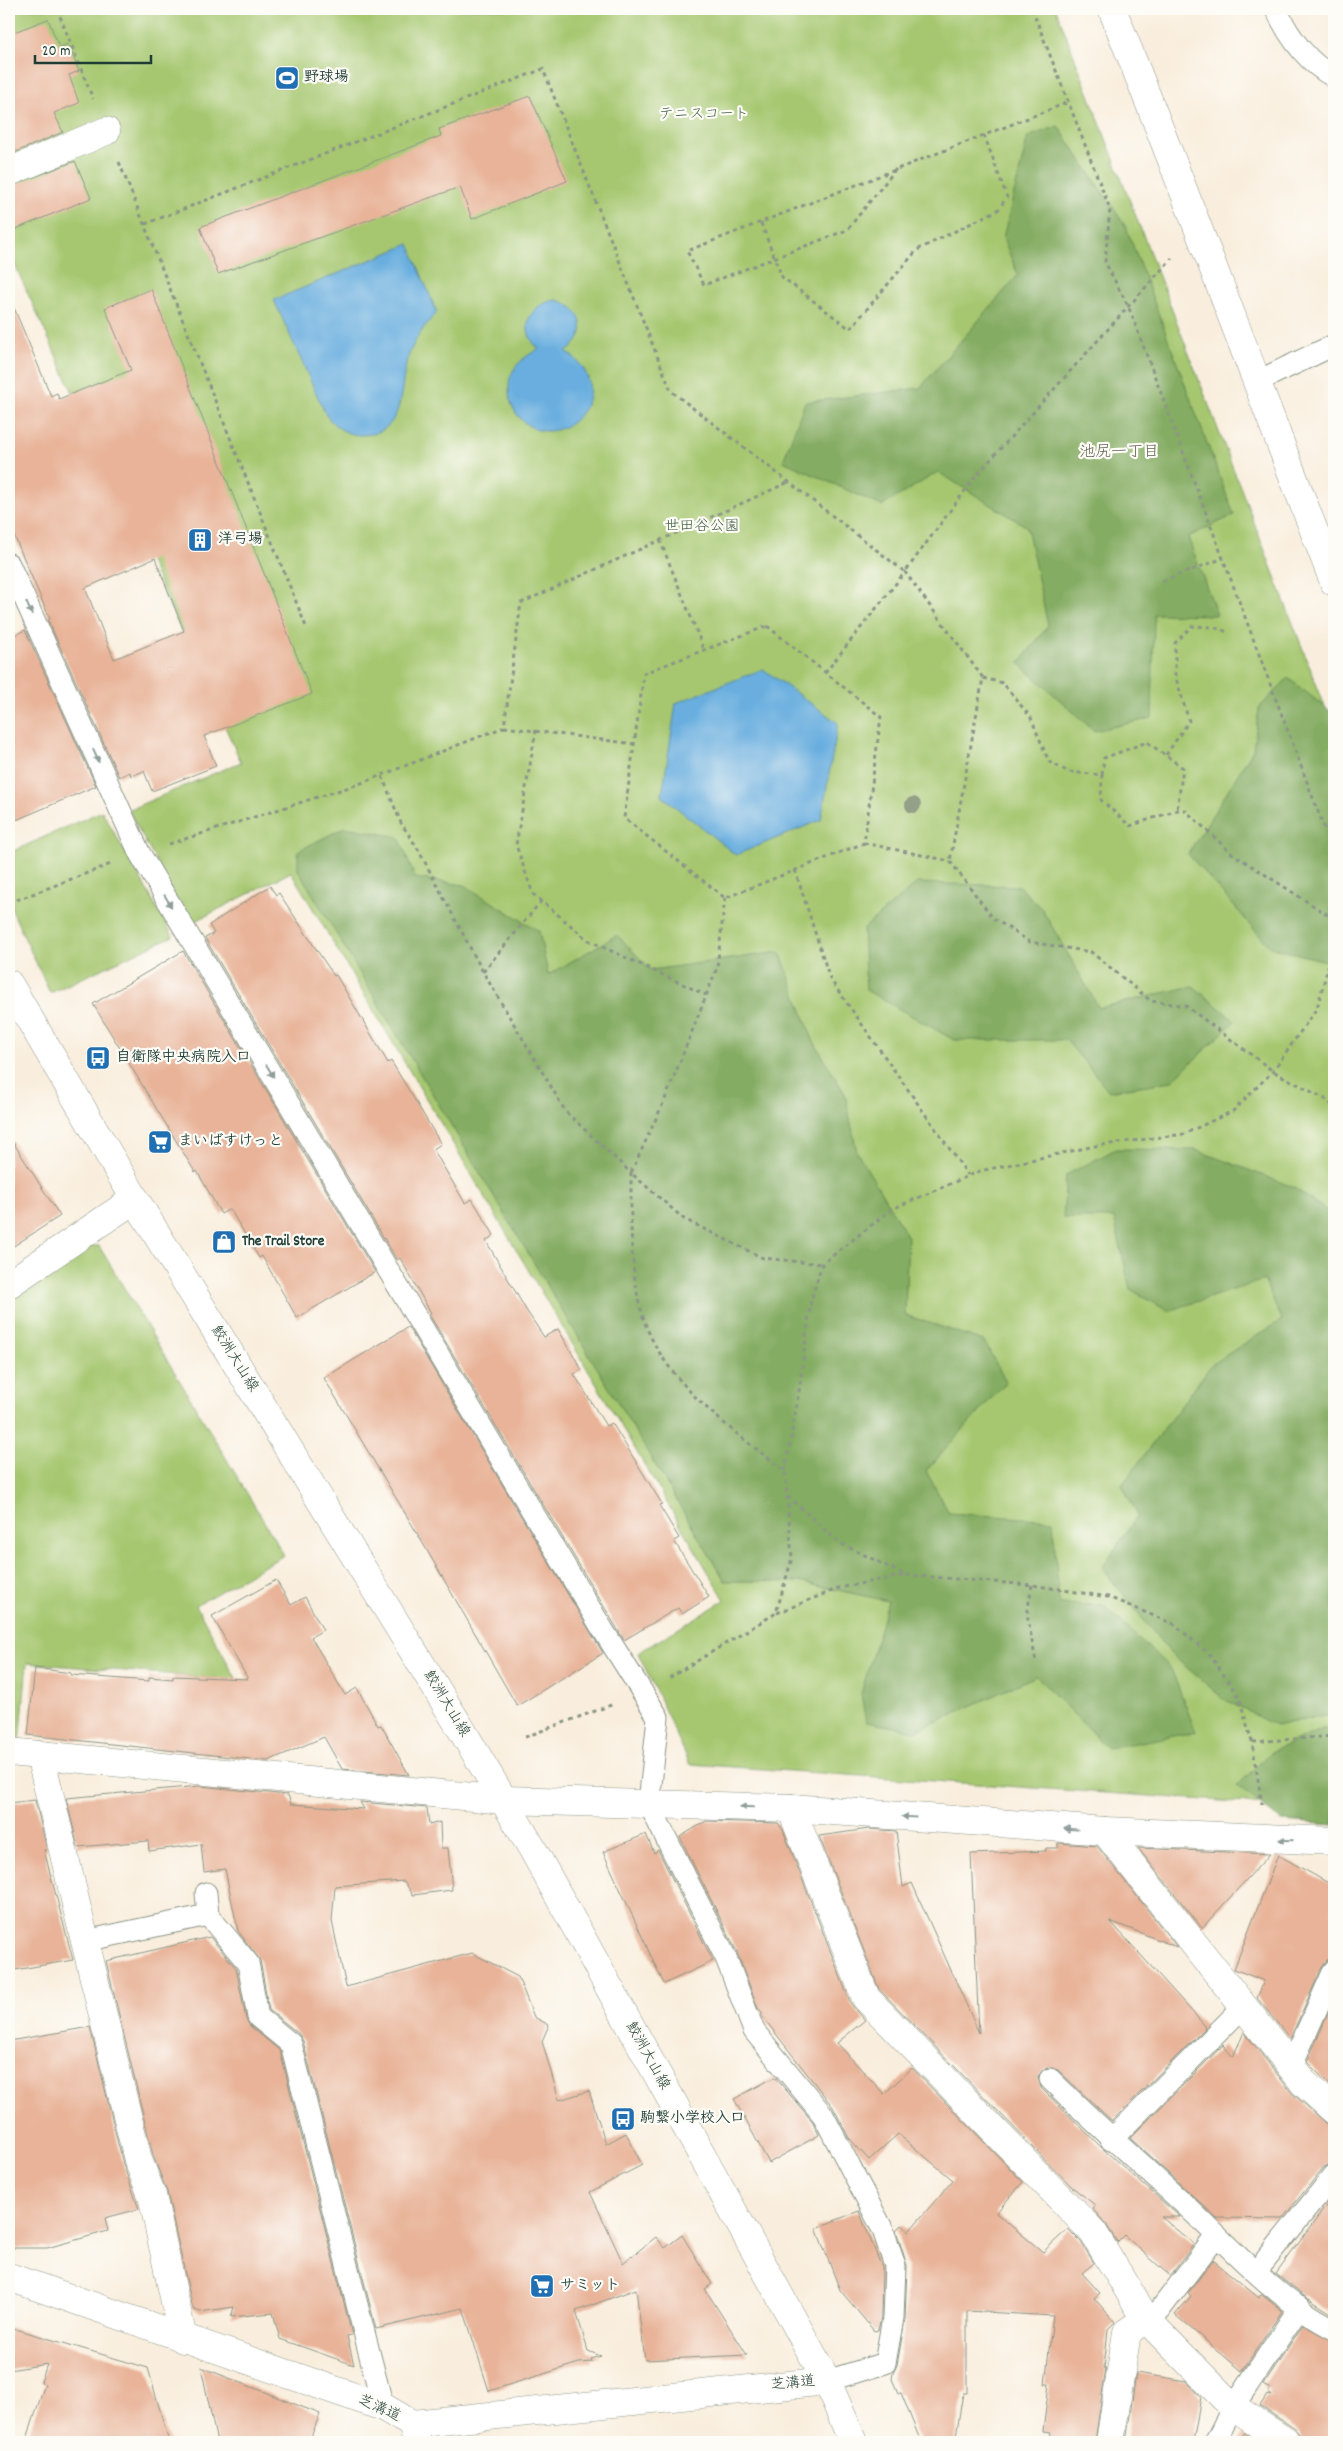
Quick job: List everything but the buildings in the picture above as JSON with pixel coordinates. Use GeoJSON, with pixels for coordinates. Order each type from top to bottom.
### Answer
{"type":"FeatureCollection","features":[{"type":"Feature","properties":{"kind":"street"},"geometry":{"type":"LineString","coordinates":[[1112,9],[1164,137],[1334,582]]}},
{"type":"Feature","properties":{"kind":"street"},"geometry":{"type":"LineString","coordinates":[[9,172],[106,131]]}},
{"type":"Feature","properties":{"kind":"street","name":"鮫洲大山線"},"geometry":{"type":"LineString","coordinates":[[9,984],[135,1199],[504,1800],[826,2380],[852,2442]]}},
{"type":"Feature","properties":{"kind":"street"},"geometry":{"type":"LineString","coordinates":[[9,1284],[135,1199]]}},
{"type":"Feature","properties":{"kind":"street"},"geometry":{"type":"LineString","coordinates":[[9,1752],[504,1800],[791,1808],[1105,1831],[1268,1840],[1334,1841]]}},
{"type":"Feature","properties":{"kind":"street"},"geometry":{"type":"LineString","coordinates":[[40,1755],[138,2160],[152,2195],[183,2339]]}},
{"type":"Feature","properties":{"kind":"street"},"geometry":{"type":"LineString","coordinates":[[791,1808],[866,1998],[1093,2232],[1146,2319],[1233,2408],[1286,2442]]}},
{"type":"Feature","properties":{"kind":"street"},"geometry":{"type":"LineString","coordinates":[[1105,1831],[1304,2083],[1334,2110]]}},
{"type":"Feature","properties":{"kind":"street","name":"芝溝道"},"geometry":{"type":"LineString","coordinates":[[9,2277],[383,2408],[414,2433],[826,2380]]}},
{"type":"Feature","properties":{"kind":"street"},"geometry":{"type":"LineString","coordinates":[[1110,2442],[1127,2332],[1146,2319]]}},
{"type":"Feature","properties":{"kind":"lane"},"geometry":{"type":"LineString","coordinates":[[1276,9],[1289,36],[1318,69],[1334,77]]}},
{"type":"Feature","properties":{"kind":"lane"},"geometry":{"type":"LineString","coordinates":[[1256,382],[1334,345]]}},
{"type":"Feature","properties":{"kind":"lane"},"geometry":{"type":"LineString","coordinates":[[9,564],[140,854],[658,1717],[650,1804],[726,1958],[754,2031],[823,2115],[883,2230],[895,2266],[893,2318],[885,2363],[826,2380]]}},
{"type":"Feature","properties":{"kind":"lane"},"geometry":{"type":"LineString","coordinates":[[206,1893],[208,1915],[248,1963],[258,2017],[291,2044],[383,2408]]}},
{"type":"Feature","properties":{"kind":"lane"},"geometry":{"type":"LineString","coordinates":[[85,1942],[208,1915]]}},
{"type":"Feature","properties":{"kind":"lane"},"geometry":{"type":"LineString","coordinates":[[1291,2067],[1334,1970]]}},
{"type":"Feature","properties":{"kind":"lane"},"geometry":{"type":"LineString","coordinates":[[1111,2140],[1244,2006]]}},
{"type":"Feature","properties":{"kind":"lane"},"geometry":{"type":"LineString","coordinates":[[1050,2079],[1111,2140],[1256,2272],[1300,2307],[1334,2329]]}},
{"type":"Feature","properties":{"kind":"lane"},"geometry":{"type":"LineString","coordinates":[[1256,2272],[1334,2174]]}},
{"type":"Feature","properties":{"kind":"lane"},"geometry":{"type":"LineString","coordinates":[[1146,2319],[1159,2310],[1216,2236]]}},
{"type":"Feature","properties":{"kind":"lane"},"geometry":{"type":"LineString","coordinates":[[1215,2442],[1233,2408],[1300,2307]]}},
{"type":"Feature","properties":{"kind":"path"},"geometry":{"type":"LineString","coordinates":[[57,9],[307,629]]}},
{"type":"Feature","properties":{"kind":"path"},"geometry":{"type":"LineString","coordinates":[[1032,9],[1110,208],[1105,262],[1129,308],[1334,854]]}},
{"type":"Feature","properties":{"kind":"path"},"geometry":{"type":"LineString","coordinates":[[145,224],[543,69],[672,391],[905,572],[983,678],[1003,684],[1031,718],[1049,762],[1069,772],[1102,775]]}},
{"type":"Feature","properties":{"kind":"path"},"geometry":{"type":"LineString","coordinates":[[896,169],[848,230],[704,285],[687,251],[896,169],[1069,102]]}},
{"type":"Feature","properties":{"kind":"path"},"geometry":{"type":"LineString","coordinates":[[760,223],[782,277],[850,329],[917,250],[998,210],[1007,197],[984,135]]}},
{"type":"Feature","properties":{"kind":"path"},"geometry":{"type":"LineString","coordinates":[[826,673],[905,572],[975,477],[1172,258]]}},
{"type":"Feature","properties":{"kind":"path"},"geometry":{"type":"LineString","coordinates":[[504,726],[521,603],[789,482]]}},
{"type":"Feature","properties":{"kind":"path"},"geometry":{"type":"LineString","coordinates":[[660,540],[704,650]]}},
{"type":"Feature","properties":{"kind":"path"},"geometry":{"type":"LineString","coordinates":[[1162,581],[1224,558]]}},
{"type":"Feature","properties":{"kind":"path"},"geometry":{"type":"LineString","coordinates":[[725,898],[624,818],[644,673],[767,626],[881,717],[864,843]]}},
{"type":"Feature","properties":{"kind":"path"},"geometry":{"type":"LineString","coordinates":[[1166,755],[1189,721],[1176,674],[1176,643],[1192,626],[1213,627],[1228,632]]}},
{"type":"Feature","properties":{"kind":"path"},"geometry":{"type":"LineString","coordinates":[[950,861],[983,678]]}},
{"type":"Feature","properties":{"kind":"path"},"geometry":{"type":"LineString","coordinates":[[9,904],[140,854],[382,776],[504,726],[634,744]]}},
{"type":"Feature","properties":{"kind":"path"},"geometry":{"type":"LineString","coordinates":[[536,730],[516,845],[533,894],[588,940],[706,995]]}},
{"type":"Feature","properties":{"kind":"path"},"geometry":{"type":"LineString","coordinates":[[1177,810],[1183,768],[1166,755],[1147,742],[1104,758],[1100,800],[1130,826],[1177,810],[1185,810],[1230,852],[1289,892],[1334,918]]}},
{"type":"Feature","properties":{"kind":"path"},"geometry":{"type":"LineString","coordinates":[[382,776],[401,823],[418,849],[483,972],[566,1112],[631,1173],[684,1219],[763,1258],[822,1264]]}},
{"type":"Feature","properties":{"kind":"path"},"geometry":{"type":"LineString","coordinates":[[725,898],[864,843],[950,861],[993,918],[1030,942],[1091,952],[1151,1001],[1186,1006],[1273,1070],[1327,1100],[1334,1108]]}},
{"type":"Feature","properties":{"kind":"path"},"geometry":{"type":"LineString","coordinates":[[795,870],[830,979],[968,1175]]}},
{"type":"Feature","properties":{"kind":"path"},"geometry":{"type":"LineString","coordinates":[[725,898],[717,968],[666,1097],[631,1173],[631,1221],[637,1296],[644,1319],[655,1344],[682,1382],[706,1408],[785,1471]]}},
{"type":"Feature","properties":{"kind":"path"},"geometry":{"type":"LineString","coordinates":[[483,972],[542,900]]}},
{"type":"Feature","properties":{"kind":"path"},"geometry":{"type":"LineString","coordinates":[[776,1613],[792,1558],[785,1471],[799,1391],[811,1300],[822,1264],[892,1208],[968,1175],[1095,1146],[1184,1134],[1233,1111],[1273,1070],[1317,1008],[1334,945]]}},
{"type":"Feature","properties":{"kind":"path"},"geometry":{"type":"LineString","coordinates":[[788,1496],[838,1542],[905,1575]]}},
{"type":"Feature","properties":{"kind":"path"},"geometry":{"type":"LineString","coordinates":[[525,1737],[643,1693],[776,1613],[839,1588],[905,1575],[1032,1585],[1108,1597],[1174,1624],[1210,1655],[1239,1697],[1252,1742],[1268,1840]]}},
{"type":"Feature","properties":{"kind":"path"},"geometry":{"type":"LineString","coordinates":[[1032,1585],[1027,1614],[1036,1662]]}},
{"type":"Feature","properties":{"kind":"path"},"geometry":{"type":"LineString","coordinates":[[1252,1742],[1334,1736]]}},
{"type":"Feature","properties":{"kind":"green space","name":"世田谷公園"},"geometry":{"type":"Polygon","coordinates":[[[9,9],[1056,9],[1334,730],[1334,1809],[690,1764],[638,1653],[725,1600],[291,872],[190,924],[128,810],[241,762],[9,252],[9,9]]]}},
{"type":"Feature","properties":{"kind":"green space"},"geometry":{"type":"Polygon","coordinates":[[[1058,126],[1126,227],[1234,515],[1188,537],[1217,615],[1154,614],[1152,718],[1094,731],[1019,663],[1048,626],[1027,527],[938,472],[882,506],[783,461],[805,402],[920,388],[1018,275],[1003,238],[1028,137],[1058,126]]]}},
{"type":"Feature","properties":{"kind":"green space"},"geometry":{"type":"Polygon","coordinates":[[[1288,678],[1334,714],[1334,963],[1270,947],[1188,854],[1253,750],[1259,708],[1288,678]]]}},
{"type":"Feature","properties":{"kind":"green space"},"geometry":{"type":"Polygon","coordinates":[[[102,811],[173,936],[50,993],[9,904],[9,853],[102,811]]]}},
{"type":"Feature","properties":{"kind":"green space"},"geometry":{"type":"Polygon","coordinates":[[[345,827],[399,837],[415,878],[464,885],[539,931],[548,975],[617,935],[651,970],[780,952],[813,1040],[845,1094],[857,1152],[908,1237],[905,1315],[984,1341],[1006,1382],[926,1471],[949,1513],[1053,1520],[1059,1604],[1103,1605],[1171,1669],[1196,1732],[1107,1748],[1036,1676],[916,1731],[866,1722],[861,1694],[888,1601],[799,1582],[725,1581],[298,870],[298,851],[345,827]]]}},
{"type":"Feature","properties":{"kind":"green space"},"geometry":{"type":"Polygon","coordinates":[[[917,883],[1019,886],[1042,909],[1099,1008],[1193,986],[1235,1021],[1172,1081],[1109,1091],[1066,1040],[954,1040],[866,990],[863,929],[917,883]]]}},
{"type":"Feature","properties":{"kind":"green space"},"geometry":{"type":"Polygon","coordinates":[[[1116,1149],[1196,1150],[1293,1187],[1334,1216],[1334,1713],[1276,1726],[1225,1700],[1172,1655],[1102,1568],[1138,1515],[1122,1485],[1212,1364],[1282,1320],[1264,1280],[1168,1311],[1130,1289],[1114,1218],[1063,1218],[1066,1175],[1116,1149]]]}},
{"type":"Feature","properties":{"kind":"green space"},"geometry":{"type":"Polygon","coordinates":[[[84,1246],[99,1246],[284,1555],[196,1605],[237,1680],[27,1663],[20,1744],[9,1743],[9,1295],[84,1246]]]}},
{"type":"Feature","properties":{"kind":"green space"},"geometry":{"type":"Polygon","coordinates":[[[1334,1724],[1334,1825],[1282,1821],[1237,1786],[1271,1752],[1334,1724]]]}},
{"type":"Feature","properties":{"kind":"water"},"geometry":{"type":"Polygon","coordinates":[[[409,244],[437,313],[416,339],[410,351],[394,418],[387,427],[377,433],[351,434],[337,427],[326,415],[274,300],[409,244]]]}},
{"type":"Feature","properties":{"kind":"water"},"geometry":{"type":"Polygon","coordinates":[[[556,300],[573,308],[581,322],[579,338],[566,352],[583,368],[589,385],[588,401],[579,416],[566,426],[551,431],[534,428],[519,417],[511,404],[509,382],[518,364],[539,349],[529,334],[529,319],[533,312],[546,302],[556,300]]]}},
{"type":"Feature","properties":{"kind":"water"},"geometry":{"type":"Polygon","coordinates":[[[763,669],[838,723],[821,820],[736,855],[662,796],[676,703],[763,669]]]}},
{"type":"Feature","properties":{"kind":"place","name":"野球場"},"geometry":{"type":"Point","coordinates":[287,78]}},
{"type":"Feature","properties":{"kind":"place","name":"洋弓場"},"geometry":{"type":"Point","coordinates":[200,540]}},
{"type":"Feature","properties":{"kind":"place","name":"自衛隊中央病院入口"},"geometry":{"type":"Point","coordinates":[98,1058]}},
{"type":"Feature","properties":{"kind":"place","name":"まいばすけっと"},"geometry":{"type":"Point","coordinates":[160,1142]}},
{"type":"Feature","properties":{"kind":"place","name":"The Trail Store"},"geometry":{"type":"Point","coordinates":[224,1242]}},
{"type":"Feature","properties":{"kind":"place","name":"駒繋小学校入口"},"geometry":{"type":"Point","coordinates":[623,2119]}},
{"type":"Feature","properties":{"kind":"place","name":"サミット"},"geometry":{"type":"Point","coordinates":[542,2286]}},
{"type":"Feature","properties":{"kind":"district","name":"池尻一丁目"},"geometry":{"type":"Point","coordinates":[1119,452]}},
{"type":"Feature","properties":{"kind":"park label","name":"テニスコート"},"geometry":{"type":"Point","coordinates":[704,115]}}]}
